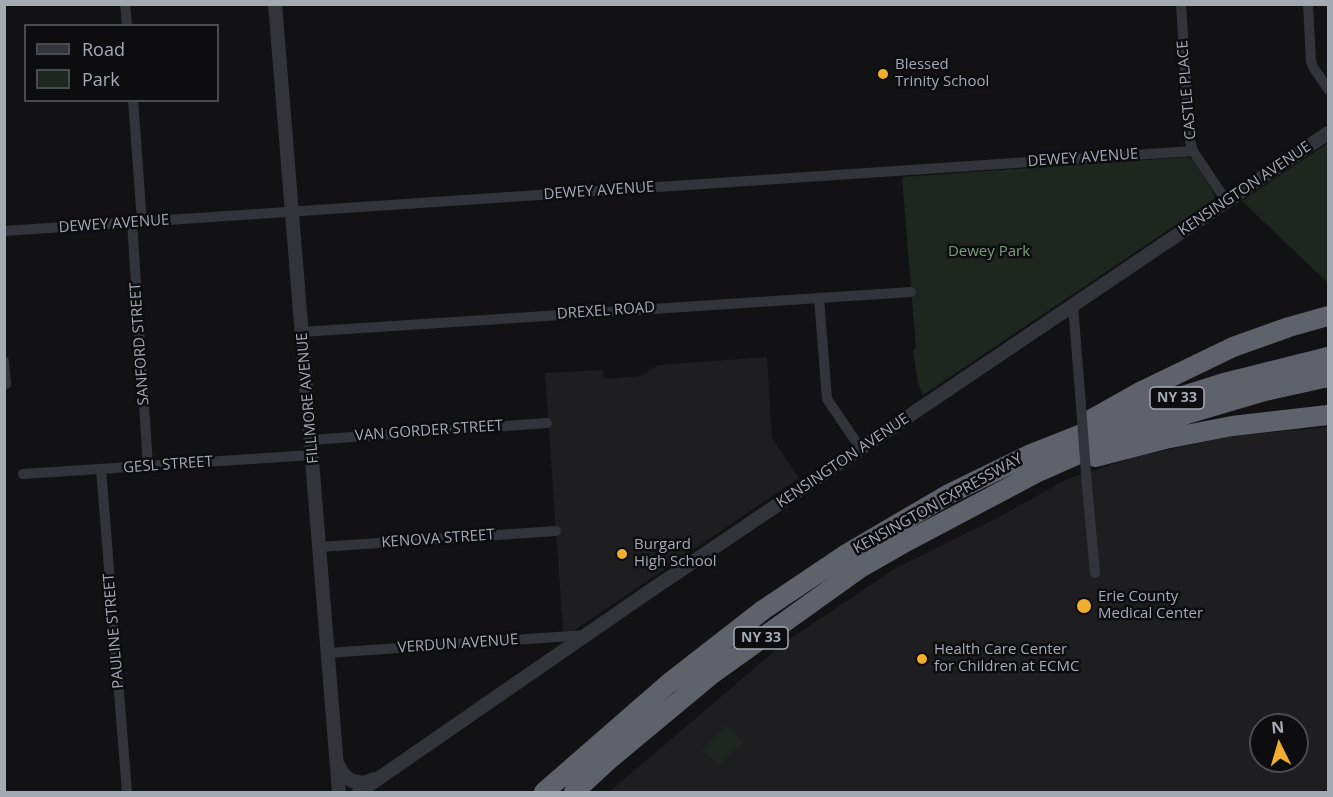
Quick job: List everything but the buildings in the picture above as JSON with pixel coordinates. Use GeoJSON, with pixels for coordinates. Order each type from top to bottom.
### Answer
{"type":"FeatureCollection","features":[{"type":"Feature","properties":{"kind":"highway"},"geometry":{"type":"LineString","coordinates":[[1031,454],[1140,392],[1233,347],[1289,327],[1329,316]]}},
{"type":"Feature","properties":{"kind":"highway","name":"KENSINGTON EXPRESSWAY"},"geometry":{"type":"LineString","coordinates":[[544,792],[668,684],[762,610],[845,555],[949,494],[1031,454],[1160,403],[1224,383],[1329,357]]}},
{"type":"Feature","properties":{"kind":"highway","name":"KENSINGTON EXPRESSWAY"},"geometry":{"type":"LineString","coordinates":[[574,792],[712,674],[860,568],[1040,471],[1115,438],[1187,414],[1329,377]]}},
{"type":"Feature","properties":{"kind":"highway"},"geometry":{"type":"LineString","coordinates":[[1040,471],[1199,432],[1329,415]]}},
{"type":"Feature","properties":{"kind":"street"},"geometry":{"type":"LineString","coordinates":[[125,4],[127,24]]}},
{"type":"Feature","properties":{"kind":"street","name":"FILLMORE AVENUE"},"geometry":{"type":"LineString","coordinates":[[276,4],[339,792]]}},
{"type":"Feature","properties":{"kind":"street","name":"CASTLE PLACE"},"geometry":{"type":"LineString","coordinates":[[1180,4],[1188,123],[1193,151],[1227,202]]}},
{"type":"Feature","properties":{"kind":"street"},"geometry":{"type":"LineString","coordinates":[[1308,4],[1311,61],[1329,89]]}},
{"type":"Feature","properties":{"kind":"street","name":"SANFORD STREET"},"geometry":{"type":"LineString","coordinates":[[133,102],[148,466]]}},
{"type":"Feature","properties":{"kind":"street","name":"KENSINGTON AVENUE"},"geometry":{"type":"LineString","coordinates":[[359,792],[588,634],[1329,133]]}},
{"type":"Feature","properties":{"kind":"street","name":"DEWEY AVENUE"},"geometry":{"type":"LineString","coordinates":[[4,231],[1193,151]]}},
{"type":"Feature","properties":{"kind":"street","name":"DREXEL ROAD"},"geometry":{"type":"LineString","coordinates":[[302,332],[911,292]]}},
{"type":"Feature","properties":{"kind":"street"},"geometry":{"type":"LineString","coordinates":[[819,298],[827,399],[861,449]]}},
{"type":"Feature","properties":{"kind":"street"},"geometry":{"type":"LineString","coordinates":[[1073,306],[1095,573]]}},
{"type":"Feature","properties":{"kind":"street"},"geometry":{"type":"LineString","coordinates":[[4,361],[6,384]]}},
{"type":"Feature","properties":{"kind":"street","name":"VAN GORDER STREET"},"geometry":{"type":"LineString","coordinates":[[311,440],[547,423]]}},
{"type":"Feature","properties":{"kind":"street","name":"GESL STREET"},"geometry":{"type":"LineString","coordinates":[[23,474],[312,455]]}},
{"type":"Feature","properties":{"kind":"street","name":"PAULINE STREET"},"geometry":{"type":"LineString","coordinates":[[101,469],[127,792]]}},
{"type":"Feature","properties":{"kind":"street","name":"KENOVA STREET"},"geometry":{"type":"LineString","coordinates":[[320,547],[556,531]]}},
{"type":"Feature","properties":{"kind":"street","name":"VERDUN AVENUE"},"geometry":{"type":"LineString","coordinates":[[328,653],[588,634]]}},
{"type":"Feature","properties":{"kind":"street"},"geometry":{"type":"LineString","coordinates":[[337,763],[344,775],[352,781],[363,783],[383,776]]}},
{"type":"Feature","properties":{"kind":"shaded area","name":"Burgard High School"},"geometry":{"type":"Polygon","coordinates":[[[767,357],[772,438],[799,478],[573,631],[563,631],[545,373],[603,370],[604,379],[642,376],[658,365],[767,357]]]}},
{"type":"Feature","properties":{"kind":"shaded area","name":"Erie County Medical Center"},"geometry":{"type":"Polygon","coordinates":[[[1328,427],[1328,792],[609,792],[784,643],[896,568],[999,517],[1067,479],[1135,457],[1230,436],[1328,427]]]}},
{"type":"Feature","properties":{"kind":"green space"},"geometry":{"type":"Polygon","coordinates":[[[1328,143],[1328,283],[1242,201],[1328,143]]]}},
{"type":"Feature","properties":{"kind":"green space","name":"Dewey Park"},"geometry":{"type":"Polygon","coordinates":[[[1187,157],[1192,159],[1211,188],[1215,196],[1213,200],[923,395],[918,384],[913,350],[916,349],[902,177],[1187,157]]]}},
{"type":"Feature","properties":{"kind":"green space"},"geometry":{"type":"Polygon","coordinates":[[[725,726],[743,742],[719,765],[702,750],[725,726]]]}},
{"type":"Feature","properties":{"kind":"place","name":"Blessed Trinity School"},"geometry":{"type":"Point","coordinates":[883,74]}},
{"type":"Feature","properties":{"kind":"place","name":"Burgard High School"},"geometry":{"type":"Point","coordinates":[622,554]}},
{"type":"Feature","properties":{"kind":"place","name":"Erie County Medical Center"},"geometry":{"type":"Point","coordinates":[1084,606]}},
{"type":"Feature","properties":{"kind":"place","name":"Health Care Center for Children at ECMC"},"geometry":{"type":"Point","coordinates":[922,659]}}]}
